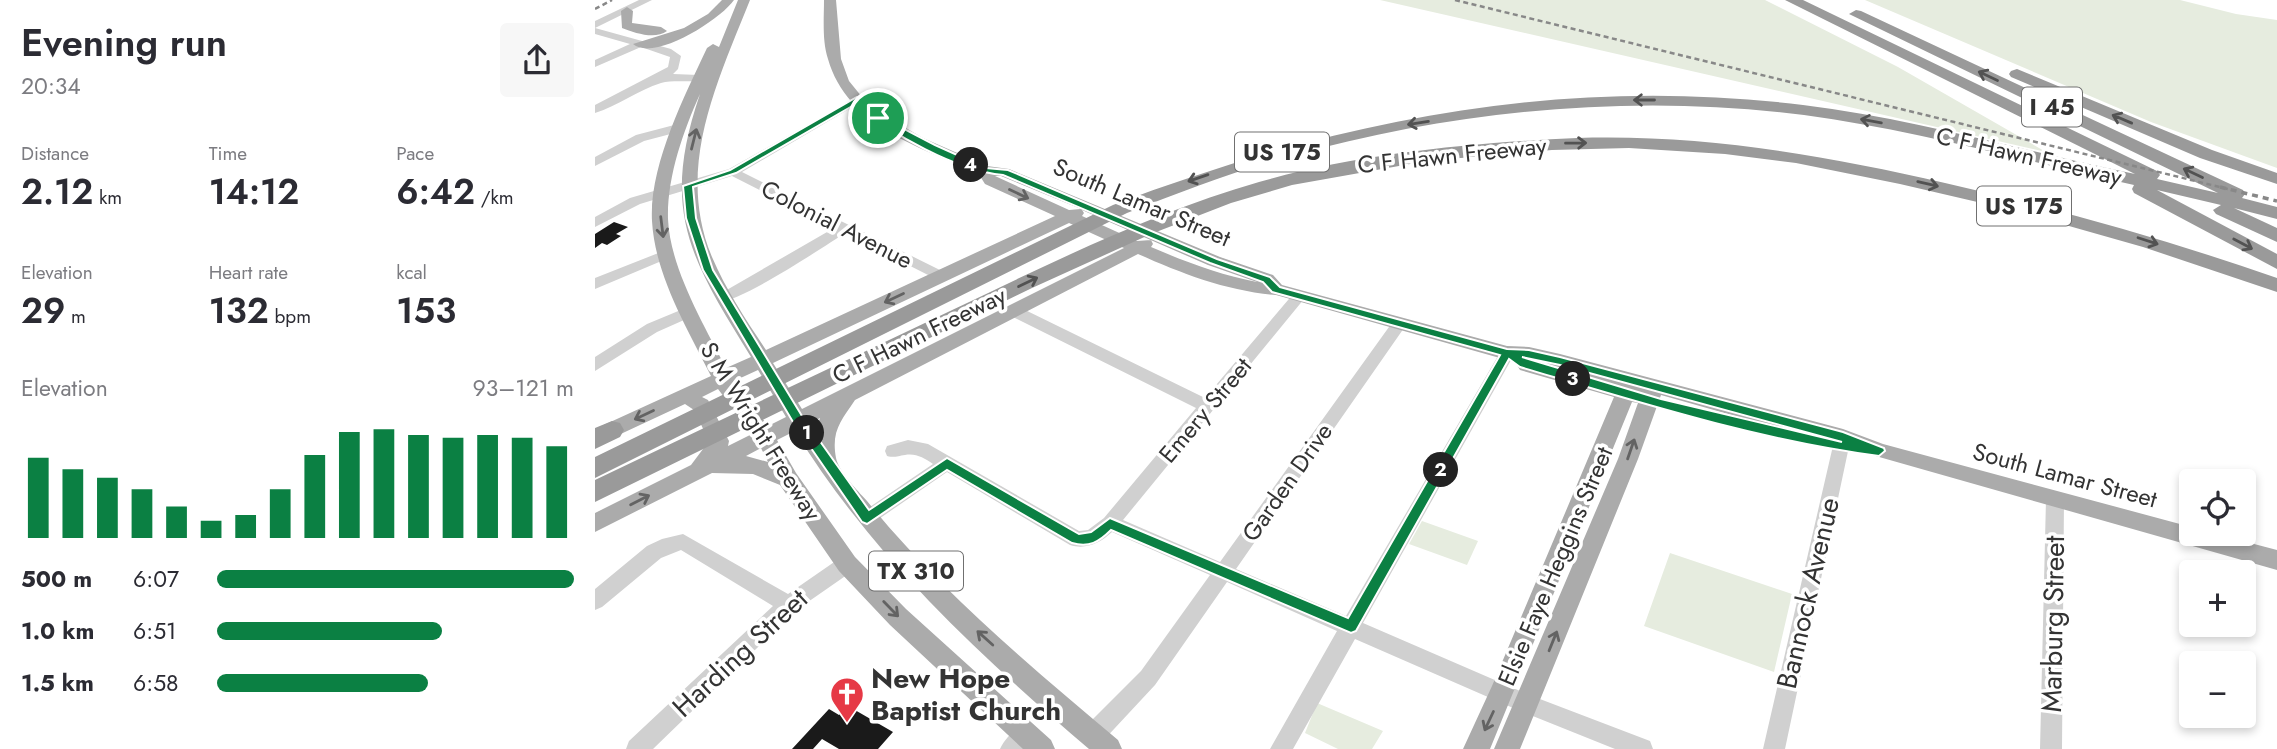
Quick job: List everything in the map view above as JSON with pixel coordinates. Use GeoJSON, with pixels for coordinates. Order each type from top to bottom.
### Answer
{"type":"FeatureCollection","features":[{"type":"Feature","properties":{"kind":"highway","name":"I 45"},"geometry":{"type":"LineString","coordinates":[[1792,0],[2277,236]]}},
{"type":"Feature","properties":{"kind":"highway","name":"I 45"},"geometry":{"type":"LineString","coordinates":[[1827,0],[2277,213]]}},
{"type":"Feature","properties":{"kind":"highway"},"geometry":{"type":"LineString","coordinates":[[1851,0],[2154,132],[2277,180]]}},
{"type":"Feature","properties":{"kind":"highway"},"geometry":{"type":"LineString","coordinates":[[1834,20],[2277,262]]}},
{"type":"Feature","properties":{"kind":"highway","name":"C F Hawn Freeway"},"geometry":{"type":"LineString","coordinates":[[595,492],[680,439],[1120,209],[1233,166],[1313,144],[1407,125],[1493,112],[1631,100],[1724,103],[1878,122],[2277,213]]}},
{"type":"Feature","properties":{"kind":"highway","name":"C F Hawn Freeway"},"geometry":{"type":"LineString","coordinates":[[595,468],[680,439],[1086,254],[1179,215],[1268,186],[1388,160],[1546,144],[1652,143],[1765,152],[1847,166],[2067,217],[2193,255],[2277,285]]}},
{"type":"Feature","properties":{"kind":"main road"},"geometry":{"type":"LineString","coordinates":[[639,44],[666,41],[706,20],[722,9],[729,0]]}},
{"type":"Feature","properties":{"kind":"main road","name":"S M Wright Freeway"},"geometry":{"type":"LineString","coordinates":[[729,0],[678,128],[661,194],[660,221],[666,254],[688,312],[722,379],[764,435],[788,479],[847,564],[1026,744]]}},
{"type":"Feature","properties":{"kind":"main road","name":"S M Wright Freeway"},"geometry":{"type":"LineString","coordinates":[[744,0],[698,122],[691,149],[688,186],[697,243],[723,298],[798,419],[867,518],[966,621],[1047,698],[1101,742]]}},
{"type":"Feature","properties":{"kind":"main road","name":"South Lamar Street"},"geometry":{"type":"LineString","coordinates":[[829,0],[835,60],[840,75],[857,100],[878,118],[906,135],[984,170],[1004,172],[1226,266],[1267,279],[1276,289]]}},
{"type":"Feature","properties":{"kind":"main road"},"geometry":{"type":"LineString","coordinates":[[627,11],[626,26],[638,30],[671,29],[706,20]]}},
{"type":"Feature","properties":{"kind":"main road","name":"South Lamar Street"},"geometry":{"type":"LineString","coordinates":[[984,170],[990,181],[1138,248],[1205,274],[1258,289],[1276,289],[1507,353],[1524,364],[1652,393],[1785,435],[1842,442],[1879,451],[2277,560]]}},
{"type":"Feature","properties":{"kind":"main road","name":"C F Hawn Freeway"},"geometry":{"type":"LineString","coordinates":[[601,436],[1089,207]]}},
{"type":"Feature","properties":{"kind":"main road","name":"C F Hawn Freeway"},"geometry":{"type":"LineString","coordinates":[[595,523],[1159,237]]}},
{"type":"Feature","properties":{"kind":"main road","name":"Elsie Faye Heggins Street"},"geometry":{"type":"LineString","coordinates":[[1476,749],[1502,693],[1629,387]]}},
{"type":"Feature","properties":{"kind":"main road"},"geometry":{"type":"LineString","coordinates":[[826,460],[823,436],[830,416],[857,389]]}},
{"type":"Feature","properties":{"kind":"main road","name":"Elsie Faye Heggins Street"},"geometry":{"type":"LineString","coordinates":[[1507,749],[1652,393]]}},
{"type":"Feature","properties":{"kind":"main road"},"geometry":{"type":"LineString","coordinates":[[678,399],[701,405],[719,441],[716,450],[684,478]]}},
{"type":"Feature","properties":{"kind":"main road"},"geometry":{"type":"LineString","coordinates":[[684,478],[717,466],[744,462],[788,479]]}},
{"type":"Feature","properties":{"kind":"main road"},"geometry":{"type":"LineString","coordinates":[[1574,522],[1598,531]]}},
{"type":"Feature","properties":{"kind":"street"},"geometry":{"type":"LineString","coordinates":[[595,24],[636,0]]}},
{"type":"Feature","properties":{"kind":"street"},"geometry":{"type":"LineString","coordinates":[[595,24],[647,0]]}},
{"type":"Feature","properties":{"kind":"street"},"geometry":{"type":"LineString","coordinates":[[595,31],[667,51],[676,57],[671,71],[595,110]]}},
{"type":"Feature","properties":{"kind":"street"},"geometry":{"type":"LineString","coordinates":[[595,64],[639,44]]}},
{"type":"Feature","properties":{"kind":"street"},"geometry":{"type":"LineString","coordinates":[[649,83],[683,77],[699,78]]}},
{"type":"Feature","properties":{"kind":"street"},"geometry":{"type":"LineString","coordinates":[[595,223],[628,205],[733,172],[857,100]]}},
{"type":"Feature","properties":{"kind":"street"},"geometry":{"type":"LineString","coordinates":[[595,162],[640,138],[678,128]]}},
{"type":"Feature","properties":{"kind":"street","name":"Colonial Avenue"},"geometry":{"type":"LineString","coordinates":[[733,172],[941,276]]}},
{"type":"Feature","properties":{"kind":"street"},"geometry":{"type":"LineString","coordinates":[[723,298],[844,228]]}},
{"type":"Feature","properties":{"kind":"street"},"geometry":{"type":"LineString","coordinates":[[595,284],[616,272],[666,254]]}},
{"type":"Feature","properties":{"kind":"street","name":"Emery Street"},"geometry":{"type":"LineString","coordinates":[[1110,523],[1299,296]]}},
{"type":"Feature","properties":{"kind":"street"},"geometry":{"type":"LineString","coordinates":[[1014,311],[1207,407]]}},
{"type":"Feature","properties":{"kind":"street"},"geometry":{"type":"LineString","coordinates":[[595,365],[652,328],[688,312]]}},
{"type":"Feature","properties":{"kind":"street","name":"Garden Drive"},"geometry":{"type":"LineString","coordinates":[[1101,742],[1399,324]]}},
{"type":"Feature","properties":{"kind":"street"},"geometry":{"type":"LineString","coordinates":[[1281,749],[1507,353]]}},
{"type":"Feature","properties":{"kind":"street","name":"Bannock Avenue"},"geometry":{"type":"LineString","coordinates":[[1774,749],[1842,442]]}},
{"type":"Feature","properties":{"kind":"street"},"geometry":{"type":"LineString","coordinates":[[893,451],[908,447],[922,449],[1076,539],[1086,540],[1096,536],[1110,523],[1527,704],[1642,749]]}},
{"type":"Feature","properties":{"kind":"street"},"geometry":{"type":"LineString","coordinates":[[867,518],[947,463]]}},
{"type":"Feature","properties":{"kind":"street","name":"Marburg Street"},"geometry":{"type":"LineString","coordinates":[[2051,749],[2055,499]]}},
{"type":"Feature","properties":{"kind":"street"},"geometry":{"type":"LineString","coordinates":[[595,601],[662,547],[683,542],[788,605]]}},
{"type":"Feature","properties":{"kind":"street","name":"Harding Street"},"geometry":{"type":"LineString","coordinates":[[637,749],[788,605],[847,564]]}},
{"type":"Feature","properties":{"kind":"shaded area"},"geometry":{"type":"Polygon","coordinates":[[[1380,0],[1765,0],[1898,67],[2046,152],[1380,0]]]}},
{"type":"Feature","properties":{"kind":"shaded area"},"geometry":{"type":"Polygon","coordinates":[[[1865,0],[2180,0],[2236,14],[2277,20],[2277,168],[2151,122],[1865,0]]]}},
{"type":"Feature","properties":{"kind":"shaded area"},"geometry":{"type":"Polygon","coordinates":[[[1422,521],[1478,541],[1467,565],[1409,544],[1422,521]]]}},
{"type":"Feature","properties":{"kind":"shaded area"},"geometry":{"type":"Polygon","coordinates":[[[1670,553],[1792,594],[1774,672],[1644,626],[1670,553]]]}},
{"type":"Feature","properties":{"kind":"shaded area"},"geometry":{"type":"Polygon","coordinates":[[[1317,703],[1383,731],[1372,749],[1338,749],[1305,733],[1317,703]]]}},
{"type":"Feature","properties":{"kind":"building"},"geometry":{"type":"Polygon","coordinates":[[[614,222],[628,227],[616,234],[621,236],[607,245],[602,243],[595,248],[595,234],[614,222]]]}},
{"type":"Feature","properties":{"kind":"building","name":"New Hope Baptist Church"},"geometry":{"type":"Polygon","coordinates":[[[848,706],[893,732],[878,749],[839,749],[822,739],[813,749],[792,749],[829,709],[839,715],[848,706]]]}},
{"type":"Feature","properties":{"kind":"railway"},"geometry":{"type":"LineString","coordinates":[[595,9],[612,0]]}},
{"type":"Feature","properties":{"kind":"railway"},"geometry":{"type":"LineString","coordinates":[[1455,0],[2228,189]]}},
{"type":"Feature","properties":{"kind":"railway"},"geometry":{"type":"LineString","coordinates":[[2220,187],[2277,201]]}},
{"type":"Feature","properties":{"kind":"place","name":"New Hope Baptist Church"},"geometry":{"type":"Point","coordinates":[847,724]}},
{"type":"Feature","properties":{"kind":"route"},"geometry":{"type":"LineString","coordinates":[[878,118],[857,100],[733,172],[688,186],[697,243],[723,298],[798,419],[867,518],[947,463],[1076,539],[1086,540],[1096,536],[1110,523],[1351,626],[1507,353],[1529,354],[1560,361],[1712,404],[1843,437],[1879,451],[1825,444],[1661,403],[1524,364],[1507,353],[1276,289],[1267,279],[1226,266],[1004,172],[984,170],[906,135],[878,118]]}}]}
